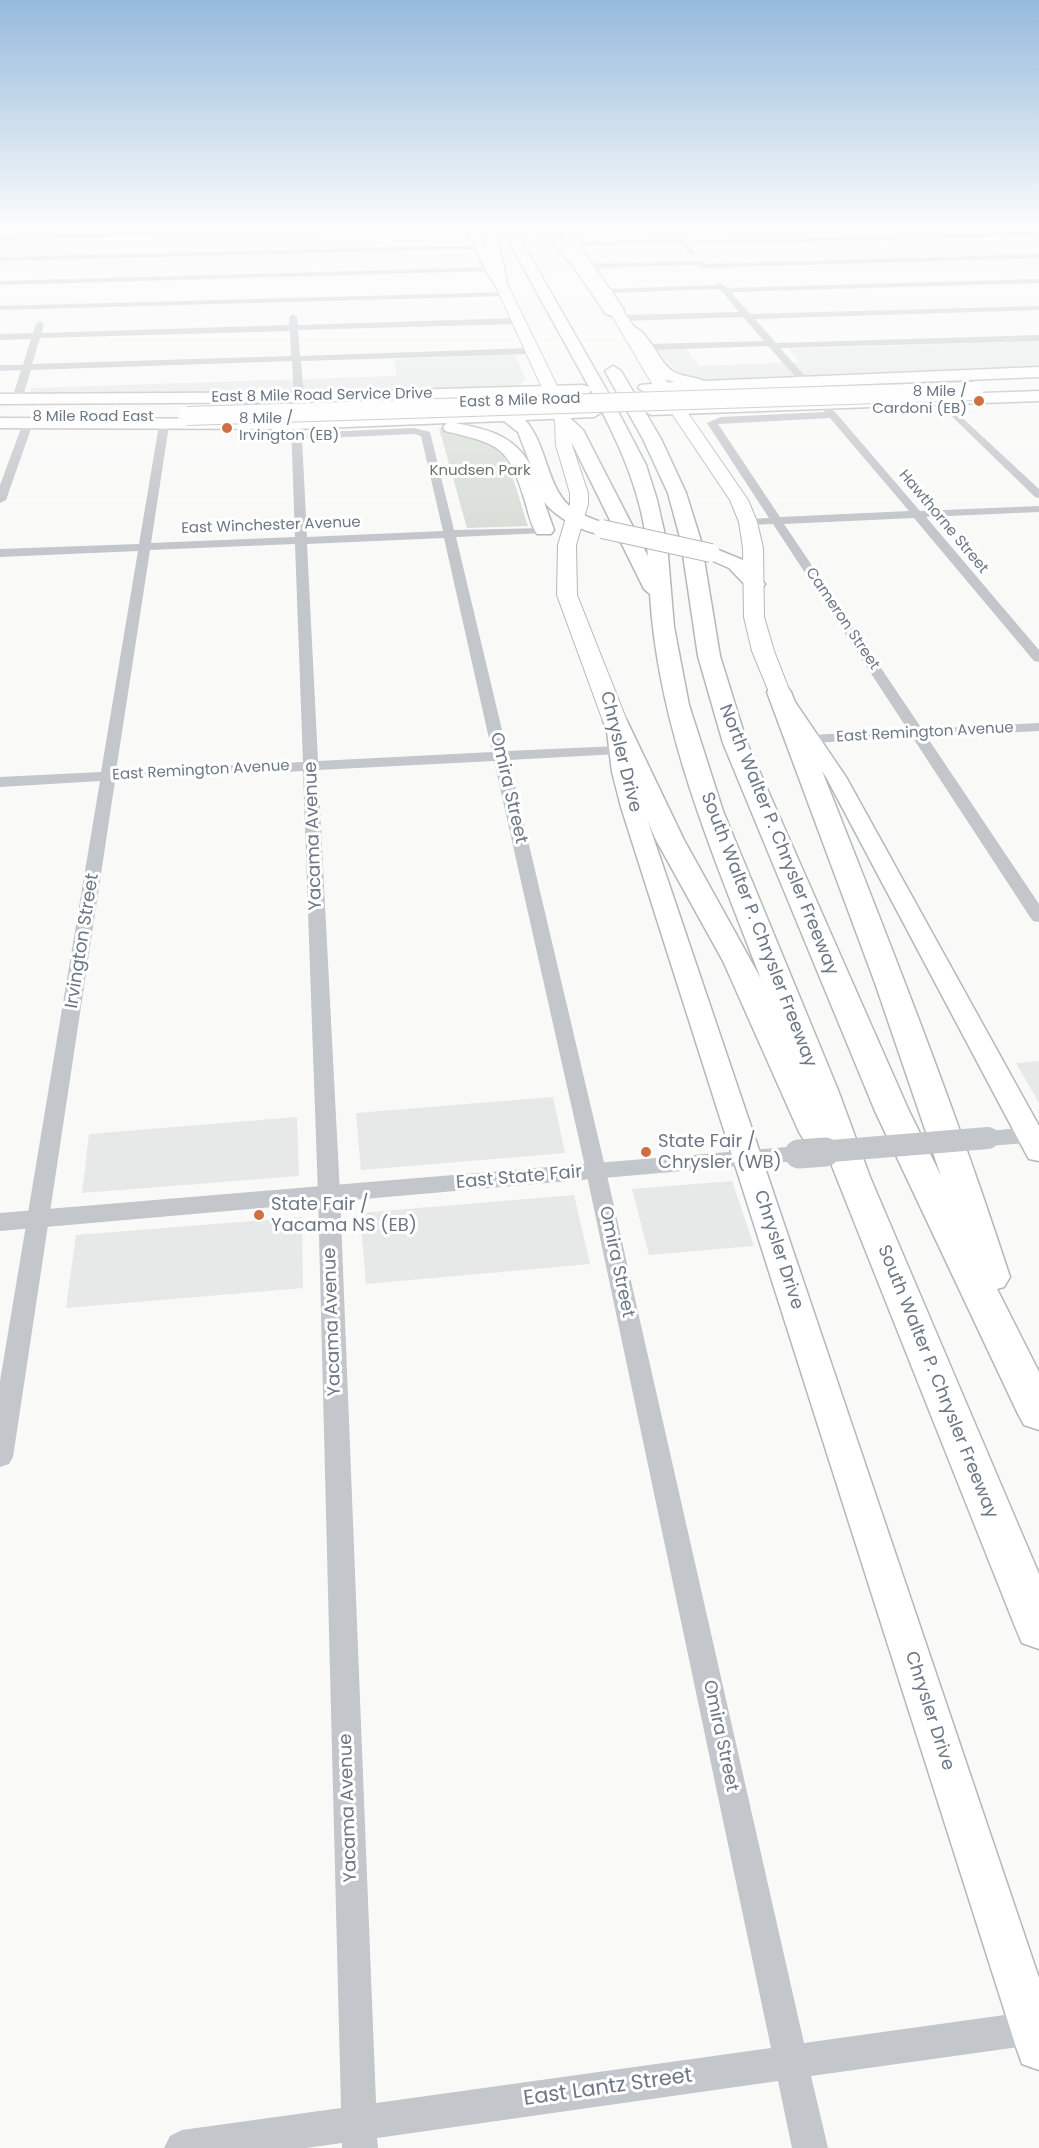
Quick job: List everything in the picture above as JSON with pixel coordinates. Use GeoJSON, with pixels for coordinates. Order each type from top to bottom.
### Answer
{"type":"FeatureCollection","features":[{"type":"Feature","properties":{"kind":"highway","name":"South Walter P. Chrysler Freeway"},"geometry":{"type":"LineString","coordinates":[[564,328],[637,465],[648,500],[657,544],[668,664],[688,745],[710,811],[821,1090],[852,1177],[1039,1629]]}},
{"type":"Feature","properties":{"kind":"highway"},"geometry":{"type":"LineString","coordinates":[[629,328],[644,349],[669,376],[675,379],[695,382],[772,383]]}},
{"type":"Feature","properties":{"kind":"highway","name":"North Walter P. Chrysler Freeway"},"geometry":{"type":"LineString","coordinates":[[608,362],[652,439],[677,493],[691,541],[709,656],[735,743],[892,1111],[1039,1414]]}},
{"type":"Feature","properties":{"kind":"highway","name":"East 8 Mile Road Service Drive"},"geometry":{"type":"LineString","coordinates":[[8,399],[299,398],[654,388],[1039,372]]}},
{"type":"Feature","properties":{"kind":"highway"},"geometry":{"type":"LineString","coordinates":[[504,392],[529,387],[534,383],[534,378],[543,374]]}},
{"type":"Feature","properties":{"kind":"highway","name":"East 8 Mile Road"},"geometry":{"type":"LineString","coordinates":[[970,387],[1039,380]]}},
{"type":"Feature","properties":{"kind":"highway","name":"East 8 Mile Road"},"geometry":{"type":"LineString","coordinates":[[0,406],[187,412],[970,387],[1039,388]]}},
{"type":"Feature","properties":{"kind":"highway"},"geometry":{"type":"LineString","coordinates":[[682,415],[829,410],[1039,396]]}},
{"type":"Feature","properties":{"kind":"highway"},"geometry":{"type":"LineString","coordinates":[[334,397],[451,401],[496,410],[520,423],[526,431],[553,501],[575,519],[602,529],[711,554],[736,564],[755,584]]}},
{"type":"Feature","properties":{"kind":"highway","name":"East 8 Mile Road Service Drive"},"geometry":{"type":"LineString","coordinates":[[0,423],[164,425],[296,430],[327,424],[365,421],[507,416],[561,417],[594,412],[651,410],[682,415]]}},
{"type":"Feature","properties":{"kind":"highway","name":"8 Mile Road East"},"geometry":{"type":"LineString","coordinates":[[0,417],[187,412]]}},
{"type":"Feature","properties":{"kind":"highway"},"geometry":{"type":"LineString","coordinates":[[561,417],[574,430],[591,461],[661,601]]}},
{"type":"Feature","properties":{"kind":"highway"},"geometry":{"type":"LineString","coordinates":[[327,424],[439,426],[480,434],[500,442],[516,456],[544,530]]}},
{"type":"Feature","properties":{"kind":"highway"},"geometry":{"type":"LineString","coordinates":[[779,692],[878,953],[971,1210],[1017,1365]]}},
{"type":"Feature","properties":{"kind":"highway"},"geometry":{"type":"LineString","coordinates":[[617,735],[670,840],[738,961],[819,1139],[852,1177]]}},
{"type":"Feature","properties":{"kind":"main road","name":"Chrysler Drive"},"geometry":{"type":"LineString","coordinates":[[521,328],[551,390],[561,417],[564,445],[579,493],[575,519],[567,545],[567,595],[617,735],[632,807],[1036,2037]]}},
{"type":"Feature","properties":{"kind":"main road"},"geometry":{"type":"LineString","coordinates":[[644,349],[654,388],[682,415],[740,500],[748,522],[753,548],[754,617],[763,651],[779,692],[836,777],[1036,1140]]}},
{"type":"Feature","properties":{"kind":"main road"},"geometry":{"type":"LineString","coordinates":[[544,530],[567,595]]}},
{"type":"Feature","properties":{"kind":"street"},"geometry":{"type":"LineString","coordinates":[[8,399],[27,367],[39,328]]}},
{"type":"Feature","properties":{"kind":"street"},"geometry":{"type":"LineString","coordinates":[[0,337],[285,328]]}},
{"type":"Feature","properties":{"kind":"street"},"geometry":{"type":"LineString","coordinates":[[294,328],[299,398]]}},
{"type":"Feature","properties":{"kind":"street"},"geometry":{"type":"LineString","coordinates":[[757,328],[805,382]]}},
{"type":"Feature","properties":{"kind":"street"},"geometry":{"type":"LineString","coordinates":[[644,349],[1039,338]]}},
{"type":"Feature","properties":{"kind":"street"},"geometry":{"type":"LineString","coordinates":[[0,368],[531,351]]}},
{"type":"Feature","properties":{"kind":"street"},"geometry":{"type":"LineString","coordinates":[[942,401],[1039,495]]}},
{"type":"Feature","properties":{"kind":"street","name":"Hawthorne Street"},"geometry":{"type":"LineString","coordinates":[[829,410],[1039,658]]}},
{"type":"Feature","properties":{"kind":"street","name":"Cameron Street"},"geometry":{"type":"LineString","coordinates":[[829,410],[721,420],[712,423],[1039,917]]}},
{"type":"Feature","properties":{"kind":"street"},"geometry":{"type":"LineString","coordinates":[[0,500],[28,423]]}},
{"type":"Feature","properties":{"kind":"street","name":"Irvington Street"},"geometry":{"type":"LineString","coordinates":[[0,1457],[164,425]]}},
{"type":"Feature","properties":{"kind":"street","name":"Omira Street"},"geometry":{"type":"LineString","coordinates":[[296,430],[414,431],[426,434],[596,1172],[810,2148]]}},
{"type":"Feature","properties":{"kind":"street","name":"Yacama Avenue"},"geometry":{"type":"LineString","coordinates":[[296,430],[329,1194],[360,2136]]}},
{"type":"Feature","properties":{"kind":"street"},"geometry":{"type":"LineString","coordinates":[[748,522],[1039,509]]}},
{"type":"Feature","properties":{"kind":"street","name":"East Winchester Avenue"},"geometry":{"type":"LineString","coordinates":[[0,553],[544,530]]}},
{"type":"Feature","properties":{"kind":"street","name":"East Remington Avenue"},"geometry":{"type":"LineString","coordinates":[[811,739],[1039,727]]}},
{"type":"Feature","properties":{"kind":"street","name":"East Remington Avenue"},"geometry":{"type":"LineString","coordinates":[[0,782],[501,755],[617,735]]}},
{"type":"Feature","properties":{"kind":"street","name":"East State Fair"},"geometry":{"type":"LineString","coordinates":[[0,1222],[988,1138],[1036,1140]]}},
{"type":"Feature","properties":{"kind":"street","name":"East Lantz Street"},"geometry":{"type":"LineString","coordinates":[[182,2148],[360,2136],[792,2062],[1036,2037]]}},
{"type":"Feature","properties":{"kind":"shaded area"},"geometry":{"type":"Polygon","coordinates":[[[1039,341],[1039,369],[701,380],[678,373],[658,350],[686,349],[699,366],[800,362],[789,349],[1039,341]]]}},
{"type":"Feature","properties":{"kind":"shaded area"},"geometry":{"type":"Polygon","coordinates":[[[515,355],[526,380],[517,386],[314,393],[30,395],[31,388],[397,376],[394,359],[515,355]]]}},
{"type":"Feature","properties":{"kind":"shaded area"},"geometry":{"type":"Polygon","coordinates":[[[1039,1061],[1039,1103],[1016,1063],[1039,1061]]]}},
{"type":"Feature","properties":{"kind":"shaded area"},"geometry":{"type":"Polygon","coordinates":[[[553,1097],[565,1153],[361,1170],[356,1113],[553,1097]]]}},
{"type":"Feature","properties":{"kind":"shaded area"},"geometry":{"type":"Polygon","coordinates":[[[297,1117],[299,1176],[82,1193],[89,1134],[297,1117]]]}},
{"type":"Feature","properties":{"kind":"shaded area"},"geometry":{"type":"Polygon","coordinates":[[[732,1181],[754,1246],[649,1255],[632,1189],[732,1181]]]}},
{"type":"Feature","properties":{"kind":"shaded area"},"geometry":{"type":"Polygon","coordinates":[[[574,1195],[590,1264],[366,1284],[360,1213],[574,1195]]]}},
{"type":"Feature","properties":{"kind":"shaded area"},"geometry":{"type":"Polygon","coordinates":[[[302,1217],[303,1288],[66,1308],[76,1235],[302,1217]]]}},
{"type":"Feature","properties":{"kind":"green space","name":"Knudsen Park"},"geometry":{"type":"Polygon","coordinates":[[[439,428],[478,437],[492,443],[502,452],[511,471],[528,526],[467,528],[439,428]]]}},
{"type":"Feature","properties":{"kind":"place","name":"8 Mile / Cardoni (EB)"},"geometry":{"type":"Point","coordinates":[979,401]}},
{"type":"Feature","properties":{"kind":"place","name":"8 Mile / Irvington (EB)"},"geometry":{"type":"Point","coordinates":[227,428]}},
{"type":"Feature","properties":{"kind":"place","name":"State Fair / Chrysler (WB)"},"geometry":{"type":"Point","coordinates":[646,1152]}},
{"type":"Feature","properties":{"kind":"place","name":"State Fair / Yacama NS (EB)"},"geometry":{"type":"Point","coordinates":[259,1215]}}]}
